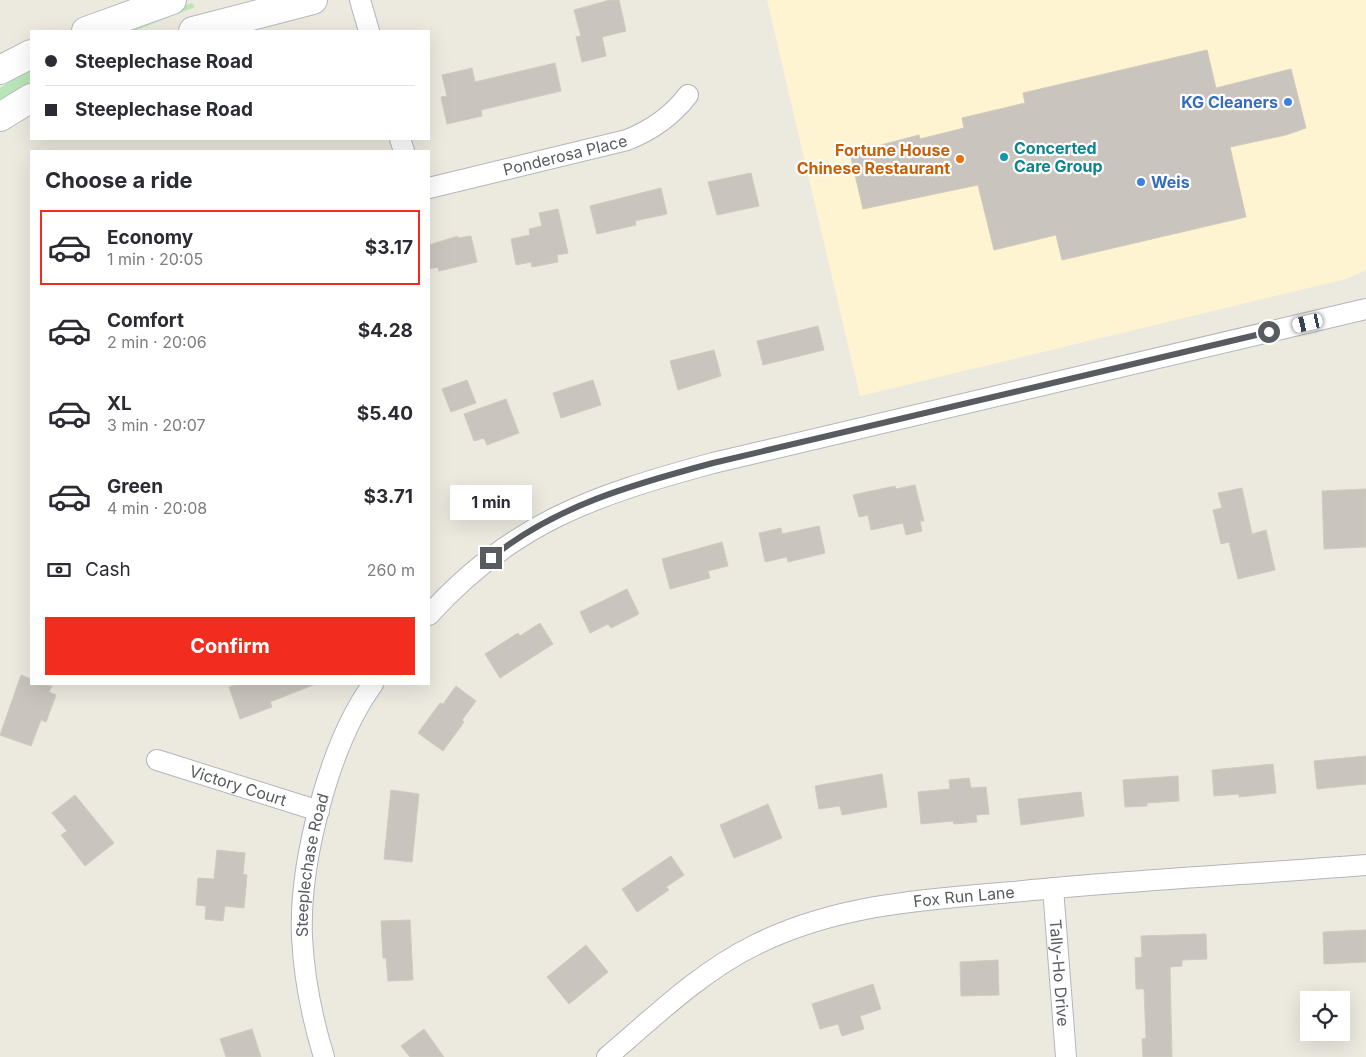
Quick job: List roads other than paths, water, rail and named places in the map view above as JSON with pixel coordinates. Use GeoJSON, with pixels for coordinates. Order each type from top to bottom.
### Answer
{"type":"FeatureCollection","features":[{"type":"Feature","properties":{"kind":"main road"},"geometry":{"type":"LineString","coordinates":[[89,30],[172,0]]}},
{"type":"Feature","properties":{"kind":"main road"},"geometry":{"type":"LineString","coordinates":[[197,30],[312,0]]}},
{"type":"Feature","properties":{"kind":"main road"},"geometry":{"type":"LineString","coordinates":[[0,70],[30,55]]}},
{"type":"Feature","properties":{"kind":"main road"},"geometry":{"type":"LineString","coordinates":[[0,117],[30,99]]}},
{"type":"Feature","properties":{"kind":"street"},"geometry":{"type":"LineString","coordinates":[[360,0],[369,30]]}},
{"type":"Feature","properties":{"kind":"street","name":"Ponderosa Place"},"geometry":{"type":"LineString","coordinates":[[430,188],[626,140],[645,133],[665,120],[688,95]]}},
{"type":"Feature","properties":{"kind":"street"},"geometry":{"type":"LineString","coordinates":[[430,614],[476,568],[512,541],[552,517],[638,483],[713,463],[1366,309]]}},
{"type":"Feature","properties":{"kind":"street","name":"Steeplechase Road"},"geometry":{"type":"LineString","coordinates":[[324,1057],[314,1024],[302,936],[304,888],[319,811],[331,770],[346,732],[364,696],[372,685]]}},
{"type":"Feature","properties":{"kind":"street","name":"Victory Court"},"geometry":{"type":"LineString","coordinates":[[157,760],[319,811]]}},
{"type":"Feature","properties":{"kind":"street","name":"Fox Run Lane"},"geometry":{"type":"LineString","coordinates":[[607,1057],[716,968],[754,945],[796,926],[844,912],[892,903],[1053,888],[1366,865]]}},
{"type":"Feature","properties":{"kind":"street","name":"Tally-Ho Drive"},"geometry":{"type":"LineString","coordinates":[[1053,888],[1066,1057]]}},
{"type":"Feature","properties":{"kind":"place","name":"KG Cleaners"},"geometry":{"type":"Point","coordinates":[1288,102]}},
{"type":"Feature","properties":{"kind":"place","name":"Concerted Care Group"},"geometry":{"type":"Point","coordinates":[1004,157]}},
{"type":"Feature","properties":{"kind":"place","name":"Fortune House Chinese Restaurant"},"geometry":{"type":"Point","coordinates":[960,159]}},
{"type":"Feature","properties":{"kind":"place","name":"Weis"},"geometry":{"type":"Point","coordinates":[1141,182]}}]}
